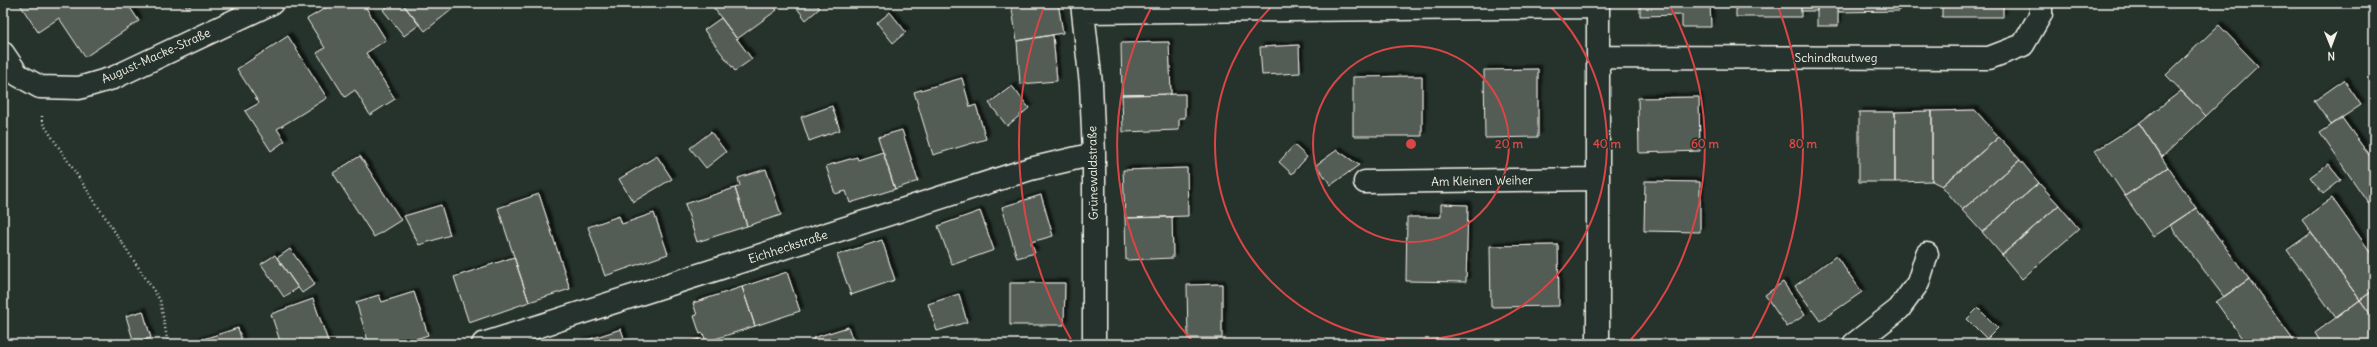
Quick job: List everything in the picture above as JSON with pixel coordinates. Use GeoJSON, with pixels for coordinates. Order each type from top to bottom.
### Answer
{"type":"FeatureCollection","features":[{"type":"Feature","properties":{"kind":"street","name":"August-Macke-Straße"},"geometry":{"type":"LineString","coordinates":[[3,53],[18,75],[40,87],[78,88],[113,78],[272,3]]}},
{"type":"Feature","properties":{"kind":"street","name":"Schindkautweg"},"geometry":{"type":"LineString","coordinates":[[1599,58],[1989,58],[2023,45],[2041,14],[2041,3]]}},
{"type":"Feature","properties":{"kind":"street"},"geometry":{"type":"LineString","coordinates":[[1083,7],[1598,5],[1598,344]]}},
{"type":"Feature","properties":{"kind":"street","name":"Grünewaldstraße"},"geometry":{"type":"LineString","coordinates":[[1083,7],[1091,84],[1094,154],[1094,344]]}},
{"type":"Feature","properties":{"kind":"street","name":"Eichheckstraße"},"geometry":{"type":"LineString","coordinates":[[483,344],[1030,169],[1094,154]]}},
{"type":"Feature","properties":{"kind":"street","name":"Am Kleinen Weiher"},"geometry":{"type":"LineString","coordinates":[[1365,182],[1598,179]]}},
{"type":"Feature","properties":{"kind":"street"},"geometry":{"type":"LineString","coordinates":[[1854,344],[1899,309],[1918,283],[1927,254]]}},
{"type":"Feature","properties":{"kind":"path"},"geometry":{"type":"LineString","coordinates":[[40,87],[42,122],[160,300],[168,344]]}},
{"type":"Feature","properties":{"kind":"building"},"geometry":{"type":"Polygon","coordinates":[[[19,3],[127,3],[139,21],[85,57],[59,18],[38,32],[19,3]]]}},
{"type":"Feature","properties":{"kind":"building"},"geometry":{"type":"Polygon","coordinates":[[[184,3],[195,3],[187,8],[184,3]]]}},
{"type":"Feature","properties":{"kind":"building"},"geometry":{"type":"Polygon","coordinates":[[[334,3],[363,3],[386,40],[366,53],[395,99],[370,115],[355,90],[345,97],[317,53],[325,48],[307,19],[334,3]]]}},
{"type":"Feature","properties":{"kind":"building"},"geometry":{"type":"Polygon","coordinates":[[[392,3],[402,3],[419,25],[404,36],[383,10],[392,3]]]}},
{"type":"Feature","properties":{"kind":"building"},"geometry":{"type":"Polygon","coordinates":[[[402,3],[460,3],[425,31],[402,3]]]}},
{"type":"Feature","properties":{"kind":"building"},"geometry":{"type":"Polygon","coordinates":[[[710,3],[771,3],[777,10],[737,39],[710,3]]]}},
{"type":"Feature","properties":{"kind":"building"},"geometry":{"type":"Polygon","coordinates":[[[793,3],[815,3],[820,8],[806,20],[793,3]]]}},
{"type":"Feature","properties":{"kind":"building"},"geometry":{"type":"Polygon","coordinates":[[[1011,3],[1058,3],[1063,33],[1017,41],[1011,3]]]}},
{"type":"Feature","properties":{"kind":"building"},"geometry":{"type":"Polygon","coordinates":[[[1640,3],[1710,3],[1711,27],[1682,27],[1682,15],[1640,16],[1640,3]]]}},
{"type":"Feature","properties":{"kind":"building"},"geometry":{"type":"Polygon","coordinates":[[[1736,3],[1801,3],[1801,17],[1736,17],[1736,3]]]}},
{"type":"Feature","properties":{"kind":"building"},"geometry":{"type":"Polygon","coordinates":[[[1801,3],[1817,3],[1817,11],[1801,11],[1801,3]]]}},
{"type":"Feature","properties":{"kind":"building"},"geometry":{"type":"Polygon","coordinates":[[[1817,3],[1838,3],[1838,26],[1817,26],[1817,3]]]}},
{"type":"Feature","properties":{"kind":"building"},"geometry":{"type":"Polygon","coordinates":[[[1838,3],[1899,3],[1899,11],[1838,12],[1838,3]]]}},
{"type":"Feature","properties":{"kind":"building"},"geometry":{"type":"Polygon","coordinates":[[[1918,3],[1935,3],[1935,7],[1918,7],[1918,3]]]}},
{"type":"Feature","properties":{"kind":"building"},"geometry":{"type":"Polygon","coordinates":[[[1942,3],[2003,3],[2003,17],[1942,17],[1942,3]]]}},
{"type":"Feature","properties":{"kind":"building"},"geometry":{"type":"Polygon","coordinates":[[[890,12],[906,32],[893,43],[877,23],[890,12]]]}},
{"type":"Feature","properties":{"kind":"building"},"geometry":{"type":"Polygon","coordinates":[[[721,18],[752,59],[735,71],[704,30],[721,18]]]}},
{"type":"Feature","properties":{"kind":"building"},"geometry":{"type":"Polygon","coordinates":[[[2219,25],[2258,66],[2206,116],[2166,75],[2219,25]]]}},
{"type":"Feature","properties":{"kind":"building"},"geometry":{"type":"Polygon","coordinates":[[[1053,35],[1057,81],[1020,84],[1017,41],[1053,35]]]}},
{"type":"Feature","properties":{"kind":"building"},"geometry":{"type":"Polygon","coordinates":[[[288,36],[327,98],[277,129],[285,141],[271,151],[245,111],[259,103],[237,69],[288,36]]]}},
{"type":"Feature","properties":{"kind":"building"},"geometry":{"type":"Polygon","coordinates":[[[1169,42],[1171,94],[1122,95],[1121,43],[1169,42]]]}},
{"type":"Feature","properties":{"kind":"building"},"geometry":{"type":"Polygon","coordinates":[[[1299,45],[1300,73],[1262,75],[1260,47],[1299,45]]]}},
{"type":"Feature","properties":{"kind":"building"},"geometry":{"type":"Polygon","coordinates":[[[1538,69],[1538,137],[1485,138],[1484,70],[1538,69]]]}},
{"type":"Feature","properties":{"kind":"building"},"geometry":{"type":"Polygon","coordinates":[[[1422,76],[1422,136],[1353,136],[1353,77],[1422,76]]]}},
{"type":"Feature","properties":{"kind":"building"},"geometry":{"type":"Polygon","coordinates":[[[962,78],[970,107],[976,105],[986,139],[933,155],[914,92],[962,78]]]}},
{"type":"Feature","properties":{"kind":"building"},"geometry":{"type":"Polygon","coordinates":[[[2344,80],[2361,105],[2331,125],[2314,101],[2344,80]]]}},
{"type":"Feature","properties":{"kind":"building"},"geometry":{"type":"Polygon","coordinates":[[[1012,86],[1029,108],[1007,126],[989,103],[1012,86]]]}},
{"type":"Feature","properties":{"kind":"building"},"geometry":{"type":"Polygon","coordinates":[[[2181,91],[2206,116],[2162,157],[2139,123],[2181,91]]]}},
{"type":"Feature","properties":{"kind":"building"},"geometry":{"type":"Polygon","coordinates":[[[1185,94],[1185,118],[1179,118],[1179,130],[1123,132],[1122,95],[1185,94]]]}},
{"type":"Feature","properties":{"kind":"building"},"geometry":{"type":"Polygon","coordinates":[[[1699,97],[1700,151],[1639,153],[1638,98],[1699,97]]]}},
{"type":"Feature","properties":{"kind":"building"},"geometry":{"type":"Polygon","coordinates":[[[832,106],[840,130],[809,141],[801,117],[832,106]]]}},
{"type":"Feature","properties":{"kind":"building"},"geometry":{"type":"Polygon","coordinates":[[[1975,110],[1999,137],[1942,186],[1932,181],[1932,111],[1975,110]]]}},
{"type":"Feature","properties":{"kind":"building"},"geometry":{"type":"Polygon","coordinates":[[[1932,111],[1932,181],[1895,182],[1895,112],[1932,111]]]}},
{"type":"Feature","properties":{"kind":"building"},"geometry":{"type":"Polygon","coordinates":[[[1859,112],[1895,112],[1895,182],[1859,182],[1859,112]]]}},
{"type":"Feature","properties":{"kind":"building"},"geometry":{"type":"Polygon","coordinates":[[[2342,118],[2374,162],[2374,211],[2320,133],[2342,118]]]}},
{"type":"Feature","properties":{"kind":"building"},"geometry":{"type":"Polygon","coordinates":[[[2139,123],[2168,167],[2125,196],[2095,151],[2139,123]]]}},
{"type":"Feature","properties":{"kind":"building"},"geometry":{"type":"Polygon","coordinates":[[[902,130],[918,181],[895,189],[878,137],[902,130]]]}},
{"type":"Feature","properties":{"kind":"building"},"geometry":{"type":"Polygon","coordinates":[[[711,132],[726,152],[706,168],[690,148],[711,132]]]}},
{"type":"Feature","properties":{"kind":"building"},"geometry":{"type":"Polygon","coordinates":[[[1999,137],[2020,160],[1962,210],[1942,186],[1999,137]]]}},
{"type":"Feature","properties":{"kind":"building"},"geometry":{"type":"Polygon","coordinates":[[[1294,145],[1307,157],[1292,174],[1279,162],[1294,145]]]}},
{"type":"Feature","properties":{"kind":"building"},"geometry":{"type":"Polygon","coordinates":[[[1337,150],[1359,165],[1331,185],[1316,165],[1337,150]]]}},
{"type":"Feature","properties":{"kind":"building"},"geometry":{"type":"Polygon","coordinates":[[[883,152],[895,189],[850,203],[846,191],[835,194],[826,166],[857,157],[858,160],[883,152]]]}},
{"type":"Feature","properties":{"kind":"building"},"geometry":{"type":"Polygon","coordinates":[[[360,156],[401,220],[374,237],[333,173],[360,156]]]}},
{"type":"Feature","properties":{"kind":"building"},"geometry":{"type":"Polygon","coordinates":[[[657,156],[672,179],[633,202],[619,179],[657,156]]]}},
{"type":"Feature","properties":{"kind":"building"},"geometry":{"type":"Polygon","coordinates":[[[2020,160],[2039,183],[1982,232],[1962,210],[2020,160]]]}},
{"type":"Feature","properties":{"kind":"building"},"geometry":{"type":"Polygon","coordinates":[[[2328,164],[2341,180],[2323,194],[2310,177],[2328,164]]]}},
{"type":"Feature","properties":{"kind":"building"},"geometry":{"type":"Polygon","coordinates":[[[2168,167],[2196,208],[2153,237],[2125,196],[2168,167]]]}},
{"type":"Feature","properties":{"kind":"building"},"geometry":{"type":"Polygon","coordinates":[[[1187,168],[1188,216],[1125,218],[1123,170],[1187,168]]]}},
{"type":"Feature","properties":{"kind":"building"},"geometry":{"type":"Polygon","coordinates":[[[766,169],[781,215],[747,226],[735,188],[740,186],[738,178],[766,169]]]}},
{"type":"Feature","properties":{"kind":"building"},"geometry":{"type":"Polygon","coordinates":[[[1645,181],[1700,182],[1700,232],[1644,231],[1645,181]]]}},
{"type":"Feature","properties":{"kind":"building"},"geometry":{"type":"Polygon","coordinates":[[[2039,183],[2059,205],[2002,255],[1982,232],[2039,183]]]}},
{"type":"Feature","properties":{"kind":"building"},"geometry":{"type":"Polygon","coordinates":[[[735,188],[747,226],[697,242],[685,204],[735,188]]]}},
{"type":"Feature","properties":{"kind":"building"},"geometry":{"type":"Polygon","coordinates":[[[539,194],[570,289],[529,302],[498,208],[539,194]]]}},
{"type":"Feature","properties":{"kind":"building"},"geometry":{"type":"Polygon","coordinates":[[[1041,195],[1053,236],[1031,242],[1035,253],[1017,258],[1002,207],[1041,195]]]}},
{"type":"Feature","properties":{"kind":"building"},"geometry":{"type":"Polygon","coordinates":[[[2332,198],[2374,257],[2374,290],[2360,300],[2302,220],[2332,198]]]}},
{"type":"Feature","properties":{"kind":"building"},"geometry":{"type":"Polygon","coordinates":[[[1441,204],[1468,205],[1466,282],[1406,281],[1407,217],[1441,217],[1441,204]]]}},
{"type":"Feature","properties":{"kind":"building"},"geometry":{"type":"Polygon","coordinates":[[[441,205],[450,235],[419,245],[404,216],[441,205]]]}},
{"type":"Feature","properties":{"kind":"building"},"geometry":{"type":"Polygon","coordinates":[[[2059,205],[2079,229],[2022,279],[2002,255],[2059,205]]]}},
{"type":"Feature","properties":{"kind":"building"},"geometry":{"type":"Polygon","coordinates":[[[2196,208],[2249,279],[2224,297],[2170,225],[2196,208]]]}},
{"type":"Feature","properties":{"kind":"building"},"geometry":{"type":"Polygon","coordinates":[[[980,211],[994,250],[952,265],[938,226],[980,211]]]}},
{"type":"Feature","properties":{"kind":"building"},"geometry":{"type":"Polygon","coordinates":[[[654,213],[668,254],[605,276],[588,227],[619,216],[622,224],[654,213]]]}},
{"type":"Feature","properties":{"kind":"building"},"geometry":{"type":"Polygon","coordinates":[[[1172,217],[1173,258],[1126,260],[1125,218],[1172,217]]]}},
{"type":"Feature","properties":{"kind":"building"},"geometry":{"type":"Polygon","coordinates":[[[2311,233],[2360,300],[2336,318],[2287,250],[2311,233]]]}},
{"type":"Feature","properties":{"kind":"building"},"geometry":{"type":"Polygon","coordinates":[[[882,240],[895,280],[851,295],[837,255],[882,240]]]}},
{"type":"Feature","properties":{"kind":"building"},"geometry":{"type":"Polygon","coordinates":[[[1558,245],[1559,306],[1491,307],[1490,246],[1558,245]]]}},
{"type":"Feature","properties":{"kind":"building"},"geometry":{"type":"Polygon","coordinates":[[[290,249],[315,284],[302,293],[277,258],[290,249]]]}},
{"type":"Feature","properties":{"kind":"building"},"geometry":{"type":"Polygon","coordinates":[[[275,255],[298,288],[284,297],[261,264],[275,255]]]}},
{"type":"Feature","properties":{"kind":"building"},"geometry":{"type":"Polygon","coordinates":[[[1836,256],[1862,292],[1820,321],[1795,286],[1836,256]]]}},
{"type":"Feature","properties":{"kind":"building"},"geometry":{"type":"Polygon","coordinates":[[[514,257],[529,302],[469,323],[454,277],[514,257]]]}},
{"type":"Feature","properties":{"kind":"building"},"geometry":{"type":"Polygon","coordinates":[[[787,272],[800,311],[755,326],[742,287],[787,272]]]}},
{"type":"Feature","properties":{"kind":"building"},"geometry":{"type":"Polygon","coordinates":[[[2249,279],[2296,344],[2246,344],[2216,302],[2249,279]]]}},
{"type":"Feature","properties":{"kind":"building"},"geometry":{"type":"Polygon","coordinates":[[[1783,282],[1805,315],[1787,327],[1765,295],[1783,282]]]}},
{"type":"Feature","properties":{"kind":"building"},"geometry":{"type":"Polygon","coordinates":[[[1010,283],[1065,283],[1064,325],[1010,325],[1010,283]]]}},
{"type":"Feature","properties":{"kind":"building"},"geometry":{"type":"Polygon","coordinates":[[[1222,284],[1222,338],[1188,338],[1187,285],[1222,284]]]}},
{"type":"Feature","properties":{"kind":"building"},"geometry":{"type":"Polygon","coordinates":[[[742,287],[755,326],[706,342],[703,333],[700,334],[694,316],[697,315],[693,303],[742,287]]]}},
{"type":"Feature","properties":{"kind":"building"},"geometry":{"type":"Polygon","coordinates":[[[2374,290],[2374,319],[2360,300],[2374,290]]]}},
{"type":"Feature","properties":{"kind":"building"},"geometry":{"type":"Polygon","coordinates":[[[414,292],[428,335],[400,344],[369,344],[356,302],[379,295],[382,302],[414,292]]]}},
{"type":"Feature","properties":{"kind":"building"},"geometry":{"type":"Polygon","coordinates":[[[959,294],[967,322],[937,331],[928,304],[959,294]]]}},
{"type":"Feature","properties":{"kind":"building"},"geometry":{"type":"Polygon","coordinates":[[[313,299],[329,344],[281,344],[271,314],[313,299]]]}},
{"type":"Feature","properties":{"kind":"building"},"geometry":{"type":"Polygon","coordinates":[[[2360,300],[2374,319],[2374,344],[2322,344],[2315,333],[2360,300]]]}},
{"type":"Feature","properties":{"kind":"building"},"geometry":{"type":"Polygon","coordinates":[[[1978,308],[1998,328],[1987,339],[1967,319],[1978,308]]]}},
{"type":"Feature","properties":{"kind":"building"},"geometry":{"type":"Polygon","coordinates":[[[143,311],[151,338],[134,343],[126,316],[143,311]]]}},
{"type":"Feature","properties":{"kind":"building"},"geometry":{"type":"Polygon","coordinates":[[[848,327],[854,344],[814,344],[813,338],[848,327]]]}},
{"type":"Feature","properties":{"kind":"building"},"geometry":{"type":"Polygon","coordinates":[[[238,328],[243,344],[191,344],[191,343],[238,328]]]}},
{"type":"Feature","properties":{"kind":"building"},"geometry":{"type":"Polygon","coordinates":[[[621,329],[626,344],[575,344],[621,329]]]}},
{"type":"Feature","properties":{"kind":"building"},"geometry":{"type":"Polygon","coordinates":[[[699,339],[701,344],[683,344],[699,339]]]}}]}
